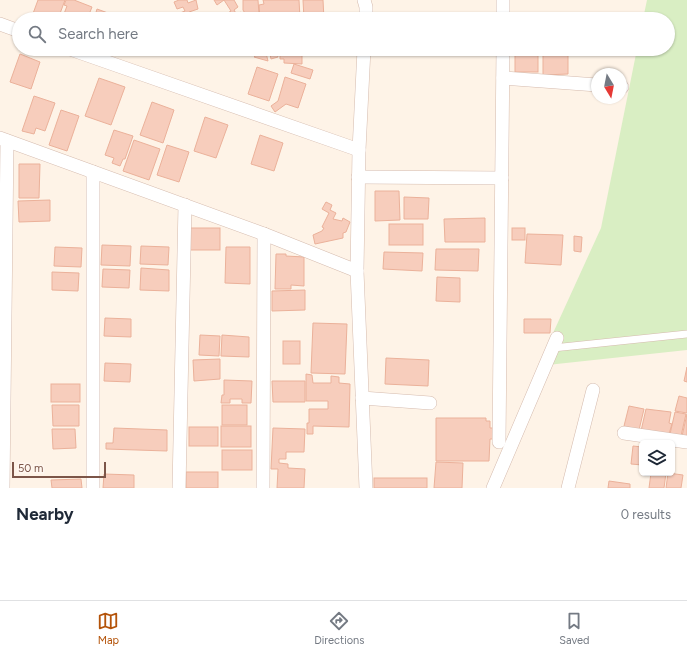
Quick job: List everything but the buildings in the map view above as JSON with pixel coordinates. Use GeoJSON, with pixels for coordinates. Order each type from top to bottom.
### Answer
{"type":"FeatureCollection","features":[{"type":"Feature","properties":{"kind":"street"},"geometry":{"type":"LineString","coordinates":[[364,0],[366,12]]}},
{"type":"Feature","properties":{"kind":"street"},"geometry":{"type":"LineString","coordinates":[[503,0],[503,12]]}},
{"type":"Feature","properties":{"kind":"street"},"geometry":{"type":"LineString","coordinates":[[0,24],[12,28]]}},
{"type":"Feature","properties":{"kind":"street"},"geometry":{"type":"LineString","coordinates":[[90,56],[359,150]]}},
{"type":"Feature","properties":{"kind":"street"},"geometry":{"type":"LineString","coordinates":[[364,56],[358,177],[357,270],[366,488]]}},
{"type":"Feature","properties":{"kind":"street"},"geometry":{"type":"LineString","coordinates":[[499,442],[503,56]]}},
{"type":"Feature","properties":{"kind":"street"},"geometry":{"type":"LineString","coordinates":[[503,78],[591,85]]}},
{"type":"Feature","properties":{"kind":"street"},"geometry":{"type":"LineString","coordinates":[[3,488],[4,139],[264,234],[357,270]]}},
{"type":"Feature","properties":{"kind":"street"},"geometry":{"type":"LineString","coordinates":[[93,172],[93,488]]}},
{"type":"Feature","properties":{"kind":"street"},"geometry":{"type":"LineString","coordinates":[[358,177],[502,178]]}},
{"type":"Feature","properties":{"kind":"street"},"geometry":{"type":"LineString","coordinates":[[179,488],[185,205]]}},
{"type":"Feature","properties":{"kind":"street"},"geometry":{"type":"LineString","coordinates":[[263,488],[264,234]]}},
{"type":"Feature","properties":{"kind":"street"},"geometry":{"type":"LineString","coordinates":[[493,488],[502,463],[555,343]]}},
{"type":"Feature","properties":{"kind":"street"},"geometry":{"type":"LineString","coordinates":[[568,488],[593,390]]}},
{"type":"Feature","properties":{"kind":"street"},"geometry":{"type":"LineString","coordinates":[[362,398],[430,403]]}},
{"type":"Feature","properties":{"kind":"street"},"geometry":{"type":"LineString","coordinates":[[624,433],[687,442]]}},
{"type":"Feature","properties":{"kind":"lane"},"geometry":{"type":"LineString","coordinates":[[555,343],[687,334]]}},
{"type":"Feature","properties":{"kind":"green space"},"geometry":{"type":"Polygon","coordinates":[[[647,0],[687,0],[687,350],[538,366],[601,228],[636,56],[675,56],[675,12],[644,12],[647,0]]]}}]}
